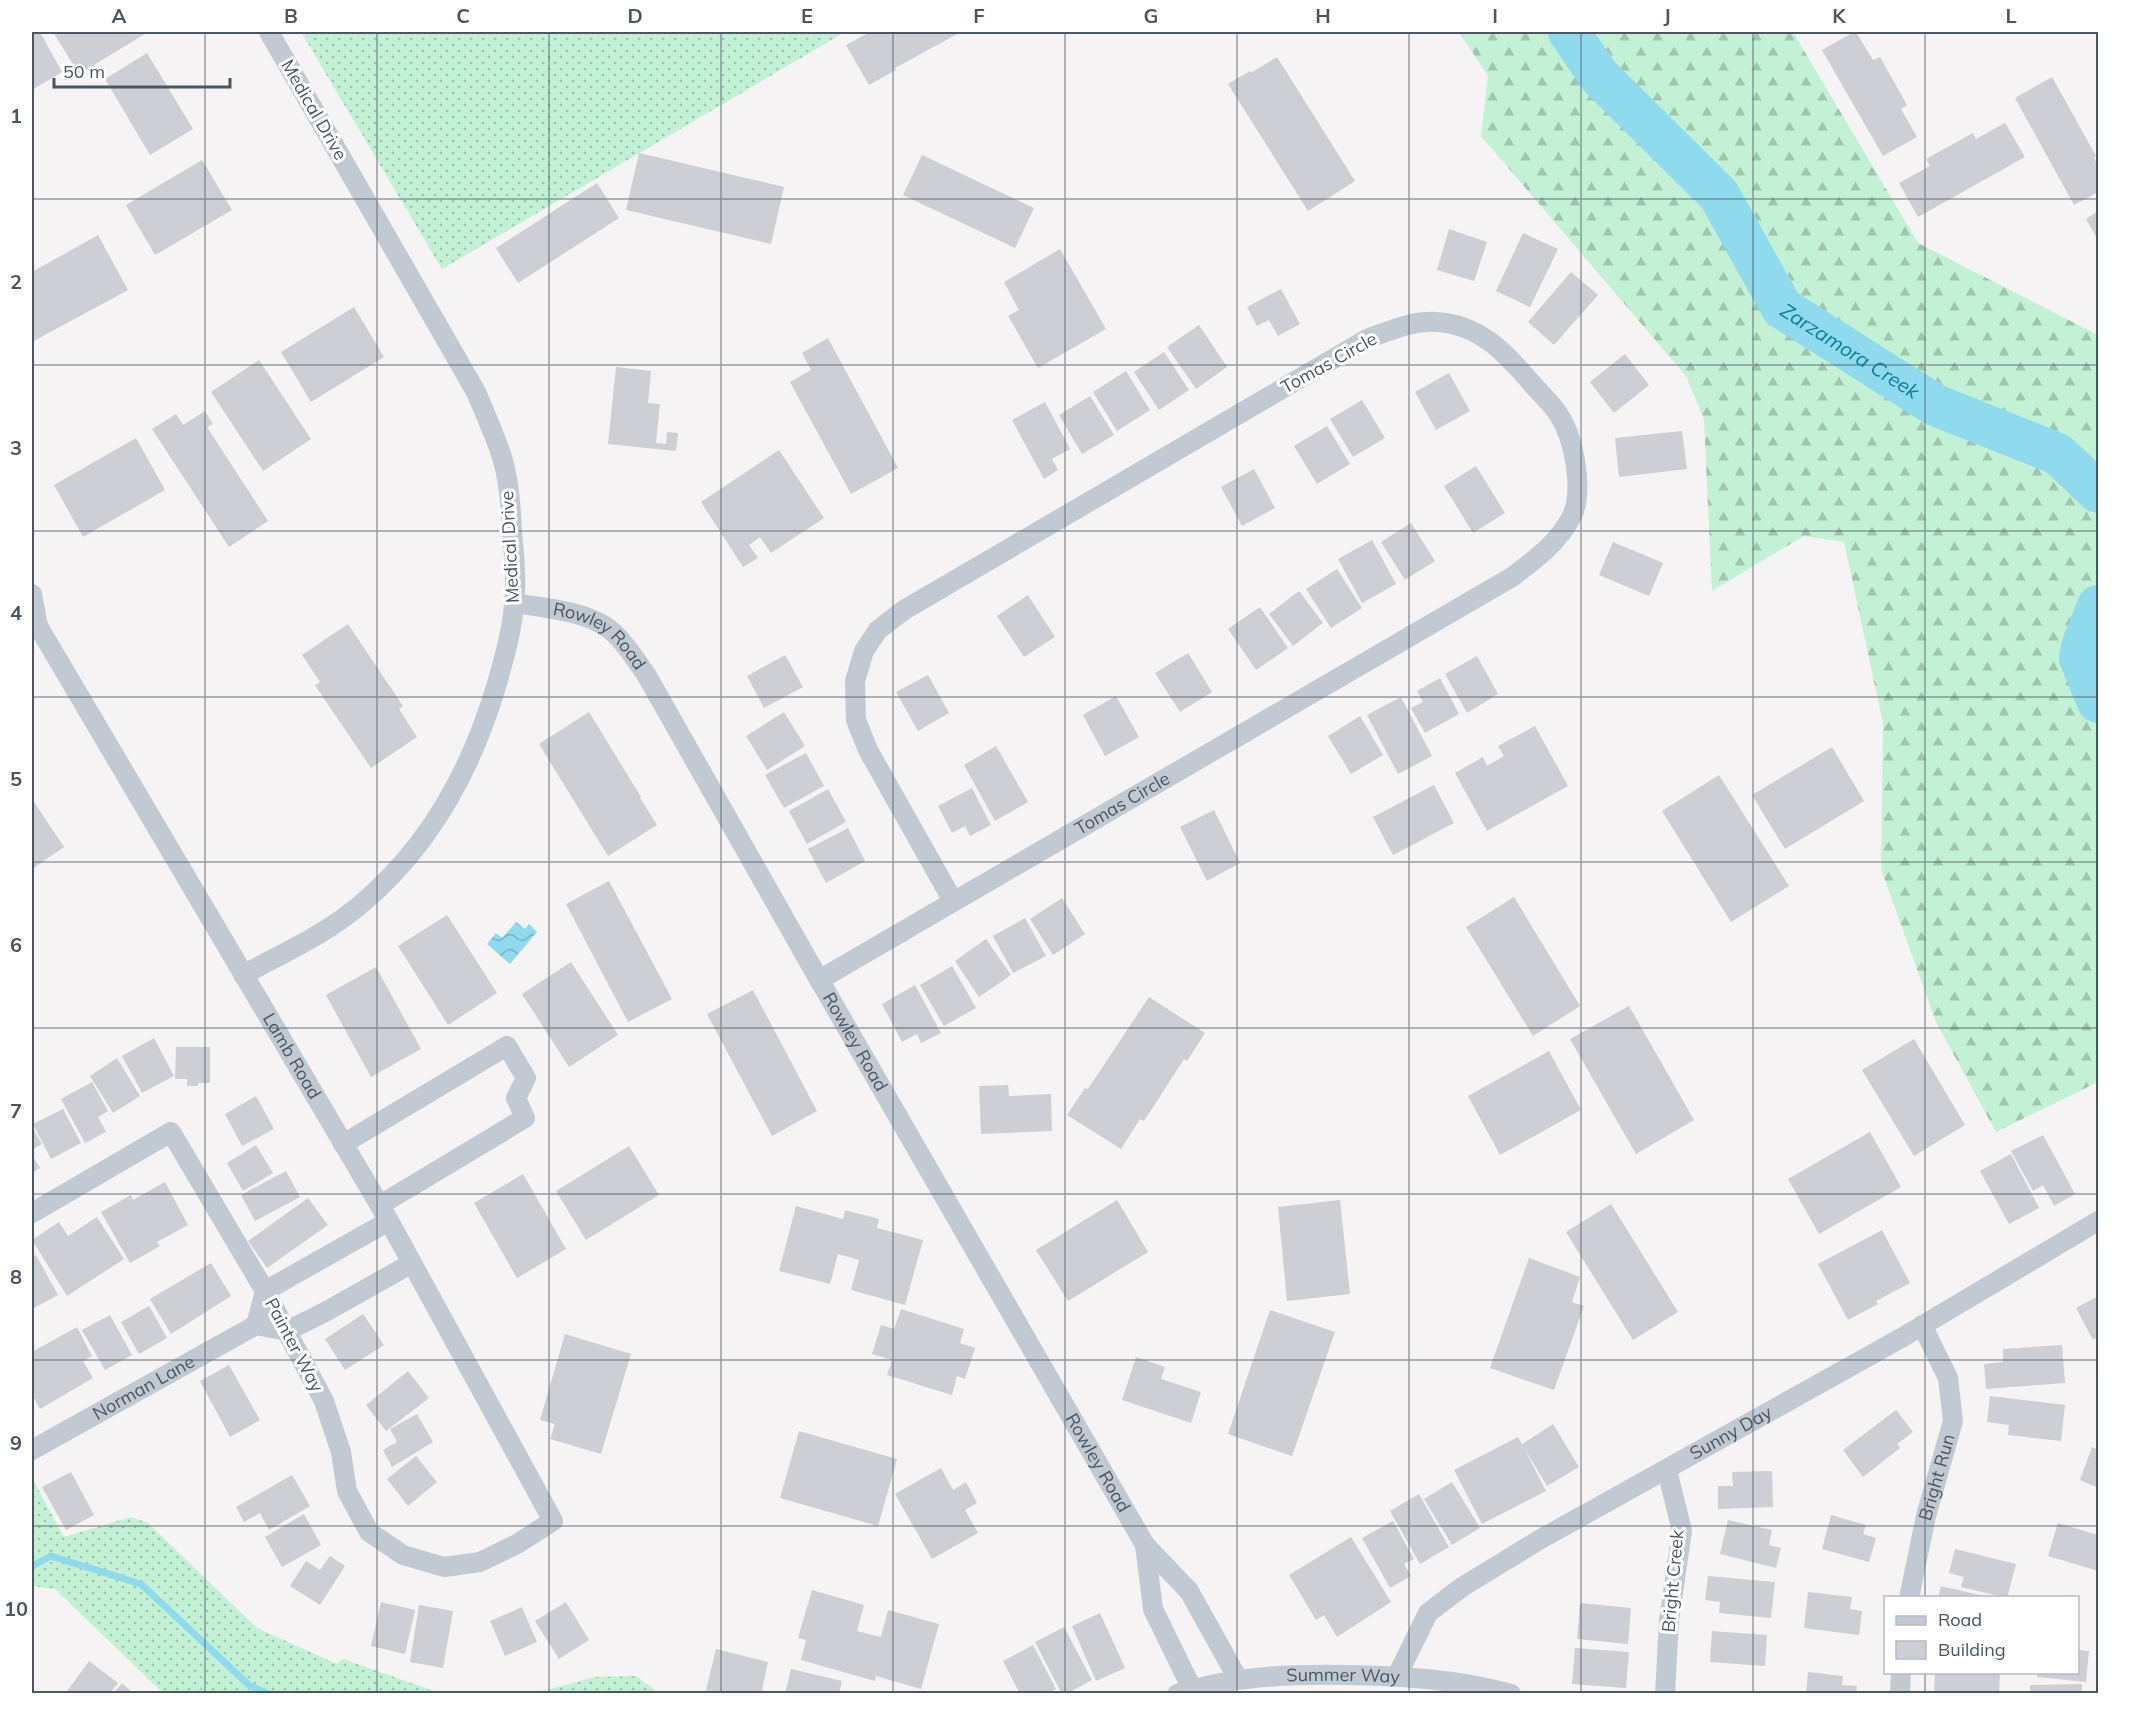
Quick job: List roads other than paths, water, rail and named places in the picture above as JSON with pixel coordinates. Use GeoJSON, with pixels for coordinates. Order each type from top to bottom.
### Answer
{"type":"FeatureCollection","features":[{"type":"Feature","properties":{"kind":"street","name":"Medical Drive"},"geometry":{"type":"LineString","coordinates":[[243,975],[320,934],[360,906],[393,874],[422,839],[448,801],[470,761],[486,719],[509,641],[515,603],[511,503],[500,452],[476,392],[269,32]]}},
{"type":"Feature","properties":{"kind":"street","name":"Tomas Circle"},"geometry":{"type":"LineString","coordinates":[[819,980],[1512,577],[1549,549],[1572,515],[1578,490],[1576,458],[1560,415],[1493,342],[1461,326],[1435,321],[1407,326],[1370,338],[904,610],[878,630],[864,651],[855,681],[856,720],[868,750],[952,901]]}},
{"type":"Feature","properties":{"kind":"street","name":"Lamb Road"},"geometry":{"type":"LineString","coordinates":[[32,594],[38,626],[384,1213],[552,1521]]}},
{"type":"Feature","properties":{"kind":"street","name":"Rowley Road"},"geometry":{"type":"LineString","coordinates":[[515,603],[581,615],[606,627],[631,652],[647,676],[1144,1545],[1189,1591],[1238,1679]]}},
{"type":"Feature","properties":{"kind":"street"},"geometry":{"type":"LineString","coordinates":[[343,1143],[507,1046],[526,1078],[516,1098],[525,1118],[265,1291],[256,1325],[287,1330],[327,1311],[412,1263]]}},
{"type":"Feature","properties":{"kind":"street","name":"Painter Way"},"geometry":{"type":"LineString","coordinates":[[32,1213],[171,1132],[265,1291],[324,1401],[341,1452],[347,1491],[369,1532],[403,1556],[444,1567],[480,1562],[517,1544],[552,1521]]}},
{"type":"Feature","properties":{"kind":"street","name":"Sunny Day"},"geometry":{"type":"LineString","coordinates":[[1397,1676],[1428,1613],[1462,1587],[1539,1540],[1922,1325],[2098,1221]]}},
{"type":"Feature","properties":{"kind":"street","name":"Norman Lane"},"geometry":{"type":"LineString","coordinates":[[32,1449],[256,1325]]}},
{"type":"Feature","properties":{"kind":"street","name":"Bright Run"},"geometry":{"type":"LineString","coordinates":[[1909,1596],[1926,1516],[1953,1421],[1948,1378],[1922,1325]]}},
{"type":"Feature","properties":{"kind":"street","name":"Bright Creek"},"geometry":{"type":"LineString","coordinates":[[1665,1694],[1669,1620],[1682,1531],[1667,1470]]}},
{"type":"Feature","properties":{"kind":"street","name":"Rowley Road"},"geometry":{"type":"LineString","coordinates":[[1144,1545],[1153,1609],[1185,1691]]}},
{"type":"Feature","properties":{"kind":"street","name":"Summer Way"},"geometry":{"type":"LineString","coordinates":[[1185,1691],[1238,1679],[1298,1674],[1397,1676],[1486,1687],[1511,1694]]}},
{"type":"Feature","properties":{"kind":"street"},"geometry":{"type":"LineString","coordinates":[[1900,1694],[1901,1674]]}},
{"type":"Feature","properties":{"kind":"water"},"geometry":{"type":"Polygon","coordinates":[[[516,922],[525,929],[529,924],[537,932],[510,964],[487,944],[496,933],[502,938],[516,922]]]}},
{"type":"Feature","properties":{"kind":"waterway","name":"Zarzamora Creek"},"geometry":{"type":"LineString","coordinates":[[1569,32],[1599,76],[1719,195],[1782,308],[1935,405],[2058,454],[2098,492]]}},
{"type":"Feature","properties":{"kind":"waterway","name":"Zarzamora Creek"},"geometry":{"type":"LineString","coordinates":[[2098,606],[2080,658],[2098,702]]}},
{"type":"Feature","properties":{"kind":"waterway"},"geometry":{"type":"LineString","coordinates":[[32,1566],[51,1556],[141,1584],[250,1686],[269,1694]]}}]}
